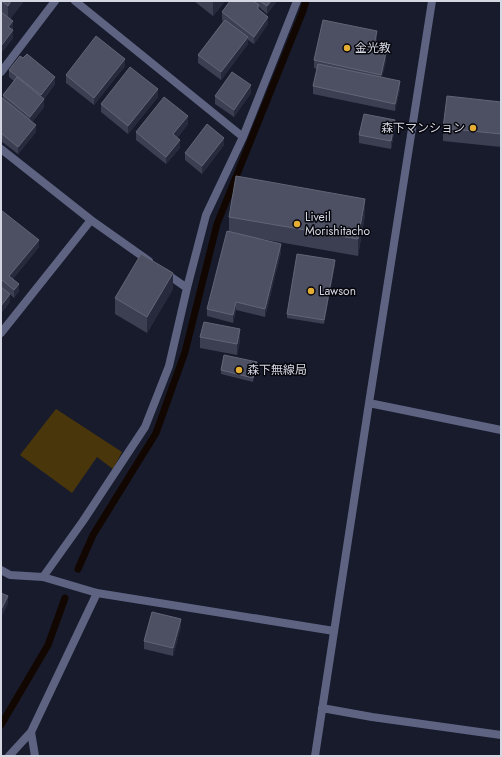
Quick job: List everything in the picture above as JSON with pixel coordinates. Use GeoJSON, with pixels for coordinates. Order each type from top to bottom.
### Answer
{"type":"FeatureCollection","features":[{"type":"Feature","properties":{"kind":"street"},"geometry":{"type":"LineString","coordinates":[[1,72],[55,1]]}},
{"type":"Feature","properties":{"kind":"street"},"geometry":{"type":"LineString","coordinates":[[75,1],[242,137]]}},
{"type":"Feature","properties":{"kind":"street"},"geometry":{"type":"LineString","coordinates":[[43,577],[83,521],[144,427],[169,366],[206,215],[242,137],[297,1]]}},
{"type":"Feature","properties":{"kind":"street"},"geometry":{"type":"LineString","coordinates":[[315,756],[432,1]]}},
{"type":"Feature","properties":{"kind":"street"},"geometry":{"type":"LineString","coordinates":[[1,149],[91,220],[187,288]]}},
{"type":"Feature","properties":{"kind":"street"},"geometry":{"type":"LineString","coordinates":[[1,333],[91,220]]}},
{"type":"Feature","properties":{"kind":"street"},"geometry":{"type":"LineString","coordinates":[[369,403],[501,430]]}},
{"type":"Feature","properties":{"kind":"street"},"geometry":{"type":"LineString","coordinates":[[1,570],[10,575],[43,577],[97,593],[334,631]]}},
{"type":"Feature","properties":{"kind":"street"},"geometry":{"type":"LineString","coordinates":[[8,756],[31,732],[97,593]]}},
{"type":"Feature","properties":{"kind":"street"},"geometry":{"type":"LineString","coordinates":[[322,708],[372,717],[501,735]]}},
{"type":"Feature","properties":{"kind":"street"},"geometry":{"type":"LineString","coordinates":[[31,732],[35,756]]}},
{"type":"Feature","properties":{"kind":"shaded area"},"geometry":{"type":"Polygon","coordinates":[[[56,409],[122,452],[113,469],[97,457],[72,493],[20,455],[56,409]]]}},
{"type":"Feature","properties":{"kind":"building"},"geometry":{"type":"Polygon","coordinates":[[[2,1],[11,1],[8,6],[2,1]]]}},
{"type":"Feature","properties":{"kind":"building"},"geometry":{"type":"Polygon","coordinates":[[[230,1],[253,1],[259,5],[257,8],[268,17],[254,37],[222,12],[230,1]]]}},
{"type":"Feature","properties":{"kind":"building"},"geometry":{"type":"Polygon","coordinates":[[[260,1],[271,1],[267,6],[260,1]]]}},
{"type":"Feature","properties":{"kind":"building"},"geometry":{"type":"Polygon","coordinates":[[[1,12],[13,21],[8,27],[13,30],[1,46],[1,12]]]}},
{"type":"Feature","properties":{"kind":"building"},"geometry":{"type":"Polygon","coordinates":[[[225,20],[248,37],[221,72],[198,55],[225,20]]]}},
{"type":"Feature","properties":{"kind":"building","name":"金光教"},"geometry":{"type":"Polygon","coordinates":[[[323,20],[377,31],[373,50],[386,53],[381,75],[314,60],[323,20]]]}},
{"type":"Feature","properties":{"kind":"building"},"geometry":{"type":"Polygon","coordinates":[[[96,36],[125,59],[94,98],[66,75],[96,36]]]}},
{"type":"Feature","properties":{"kind":"building"},"geometry":{"type":"Polygon","coordinates":[[[27,54],[55,77],[41,95],[9,70],[20,56],[23,58],[27,54]]]}},
{"type":"Feature","properties":{"kind":"building"},"geometry":{"type":"Polygon","coordinates":[[[318,64],[400,81],[395,104],[313,86],[318,64]]]}},
{"type":"Feature","properties":{"kind":"building"},"geometry":{"type":"Polygon","coordinates":[[[130,67],[158,89],[128,126],[101,104],[130,67]]]}},
{"type":"Feature","properties":{"kind":"building"},"geometry":{"type":"Polygon","coordinates":[[[232,72],[251,85],[234,110],[215,96],[232,72]]]}},
{"type":"Feature","properties":{"kind":"building"},"geometry":{"type":"Polygon","coordinates":[[[17,77],[44,99],[30,117],[3,95],[17,77]]]}},
{"type":"Feature","properties":{"kind":"building"},"geometry":{"type":"Polygon","coordinates":[[[447,96],[501,102],[501,134],[443,128],[447,96]]]}},
{"type":"Feature","properties":{"kind":"building"},"geometry":{"type":"Polygon","coordinates":[[[1,97],[36,125],[18,147],[1,133],[1,97]]]}},
{"type":"Feature","properties":{"kind":"building"},"geometry":{"type":"Polygon","coordinates":[[[164,97],[188,116],[173,134],[180,140],[166,157],[136,132],[164,97]]]}},
{"type":"Feature","properties":{"kind":"building"},"geometry":{"type":"Polygon","coordinates":[[[364,114],[395,120],[391,141],[359,135],[364,114]]]}},
{"type":"Feature","properties":{"kind":"building"},"geometry":{"type":"Polygon","coordinates":[[[207,124],[224,138],[202,166],[185,153],[207,124]]]}},
{"type":"Feature","properties":{"kind":"building"},"geometry":{"type":"Polygon","coordinates":[[[236,176],[365,199],[358,239],[229,217],[236,176]]]}},
{"type":"Feature","properties":{"kind":"building"},"geometry":{"type":"Polygon","coordinates":[[[1,210],[39,240],[9,276],[19,284],[14,290],[1,279],[1,210]]]}},
{"type":"Feature","properties":{"kind":"building"},"geometry":{"type":"Polygon","coordinates":[[[227,231],[281,244],[265,309],[236,302],[233,315],[207,309],[227,231]]]}},
{"type":"Feature","properties":{"kind":"building"},"geometry":{"type":"Polygon","coordinates":[[[141,254],[173,273],[147,317],[115,298],[141,254]]]}},
{"type":"Feature","properties":{"kind":"building","name":"Lawson"},"geometry":{"type":"Polygon","coordinates":[[[297,254],[335,260],[324,320],[287,314],[297,254]]]}},
{"type":"Feature","properties":{"kind":"building"},"geometry":{"type":"Polygon","coordinates":[[[1,287],[10,294],[1,306],[1,287]]]}},
{"type":"Feature","properties":{"kind":"building"},"geometry":{"type":"Polygon","coordinates":[[[204,322],[240,329],[237,344],[200,337],[204,322]]]}},
{"type":"Feature","properties":{"kind":"building","name":"森下無線局"},"geometry":{"type":"Polygon","coordinates":[[[224,355],[257,362],[253,378],[221,370],[224,355]]]}},
{"type":"Feature","properties":{"kind":"building"},"geometry":{"type":"Polygon","coordinates":[[[1,593],[8,596],[1,610],[1,593]]]}},
{"type":"Feature","properties":{"kind":"building"},"geometry":{"type":"Polygon","coordinates":[[[152,612],[181,619],[173,648],[144,641],[152,612]]]}},
{"type":"Feature","properties":{"kind":"waterway"},"geometry":{"type":"LineString","coordinates":[[78,569],[93,535],[156,433],[185,352],[217,224],[306,1]]}},
{"type":"Feature","properties":{"kind":"waterway"},"geometry":{"type":"LineString","coordinates":[[1,725],[48,645],[65,598]]}},
{"type":"Feature","properties":{"kind":"place","name":"金光教"},"geometry":{"type":"Point","coordinates":[347,48]}},
{"type":"Feature","properties":{"kind":"place","name":"森下マンション"},"geometry":{"type":"Point","coordinates":[473,128]}},
{"type":"Feature","properties":{"kind":"place","name":"Liveil Morishitacho"},"geometry":{"type":"Point","coordinates":[297,224]}},
{"type":"Feature","properties":{"kind":"place","name":"Lawson"},"geometry":{"type":"Point","coordinates":[311,291]}},
{"type":"Feature","properties":{"kind":"place","name":"森下無線局"},"geometry":{"type":"Point","coordinates":[239,370]}}]}
